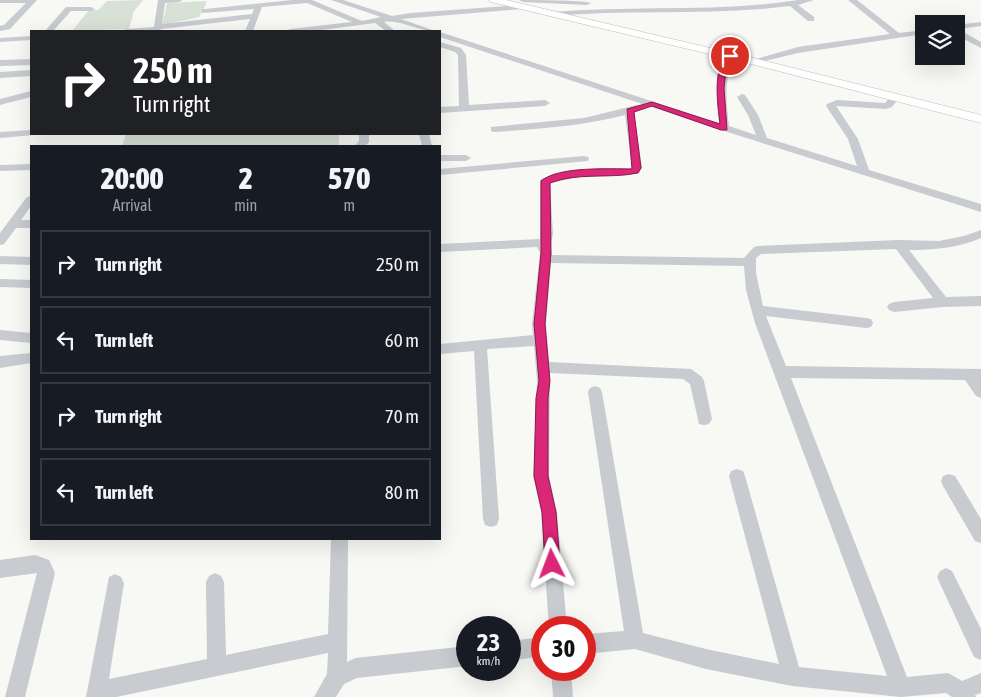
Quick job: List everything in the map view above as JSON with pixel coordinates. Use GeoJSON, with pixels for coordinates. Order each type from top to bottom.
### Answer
{"type":"FeatureCollection","features":[{"type":"Feature","properties":{"kind":"main road"},"geometry":{"type":"LineString","coordinates":[[496,0],[520,3],[552,14],[730,56],[981,119]]}},
{"type":"Feature","properties":{"kind":"street"},"geometry":{"type":"LineString","coordinates":[[0,0],[33,1]]}},
{"type":"Feature","properties":{"kind":"street"},"geometry":{"type":"LineString","coordinates":[[157,29],[161,0],[179,0]]}},
{"type":"Feature","properties":{"kind":"street"},"geometry":{"type":"LineString","coordinates":[[198,21],[212,0]]}},
{"type":"Feature","properties":{"kind":"street"},"geometry":{"type":"LineString","coordinates":[[205,11],[307,0],[358,26]]}},
{"type":"Feature","properties":{"kind":"street"},"geometry":{"type":"LineString","coordinates":[[335,0],[428,30]]}},
{"type":"Feature","properties":{"kind":"street"},"geometry":{"type":"LineString","coordinates":[[727,0],[733,8]]}},
{"type":"Feature","properties":{"kind":"street"},"geometry":{"type":"LineString","coordinates":[[304,30],[358,26],[388,17],[520,3],[733,8],[792,4],[810,0]]}},
{"type":"Feature","properties":{"kind":"street"},"geometry":{"type":"LineString","coordinates":[[852,0],[897,36]]}},
{"type":"Feature","properties":{"kind":"street"},"geometry":{"type":"LineString","coordinates":[[0,29],[7,27],[33,1]]}},
{"type":"Feature","properties":{"kind":"street"},"geometry":{"type":"LineString","coordinates":[[249,30],[260,4]]}},
{"type":"Feature","properties":{"kind":"street"},"geometry":{"type":"LineString","coordinates":[[792,4],[811,19]]}},
{"type":"Feature","properties":{"kind":"street"},"geometry":{"type":"LineString","coordinates":[[552,14],[587,5]]}},
{"type":"Feature","properties":{"kind":"street"},"geometry":{"type":"LineString","coordinates":[[50,30],[69,9],[91,9]]}},
{"type":"Feature","properties":{"kind":"street"},"geometry":{"type":"LineString","coordinates":[[142,30],[198,21],[255,16]]}},
{"type":"Feature","properties":{"kind":"street"},"geometry":{"type":"LineString","coordinates":[[376,20],[390,30]]}},
{"type":"Feature","properties":{"kind":"street"},"geometry":{"type":"LineString","coordinates":[[965,27],[981,24]]}},
{"type":"Feature","properties":{"kind":"street"},"geometry":{"type":"LineString","coordinates":[[753,62],[798,50],[915,33]]}},
{"type":"Feature","properties":{"kind":"street"},"geometry":{"type":"LineString","coordinates":[[441,34],[724,128],[981,208]]}},
{"type":"Feature","properties":{"kind":"street"},"geometry":{"type":"LineString","coordinates":[[965,35],[981,46]]}},
{"type":"Feature","properties":{"kind":"street"},"geometry":{"type":"LineString","coordinates":[[0,40],[30,38]]}},
{"type":"Feature","properties":{"kind":"street"},"geometry":{"type":"LineString","coordinates":[[441,44],[458,50],[462,55],[464,108]]}},
{"type":"Feature","properties":{"kind":"street"},"geometry":{"type":"LineString","coordinates":[[724,128],[720,88],[723,71],[730,56]]}},
{"type":"Feature","properties":{"kind":"street"},"geometry":{"type":"LineString","coordinates":[[0,63],[30,62]]}},
{"type":"Feature","properties":{"kind":"street"},"geometry":{"type":"LineString","coordinates":[[0,75],[30,73]]}},
{"type":"Feature","properties":{"kind":"street"},"geometry":{"type":"LineString","coordinates":[[0,102],[30,94]]}},
{"type":"Feature","properties":{"kind":"street"},"geometry":{"type":"LineString","coordinates":[[742,97],[753,115],[763,140]]}},
{"type":"Feature","properties":{"kind":"street"},"geometry":{"type":"LineString","coordinates":[[865,172],[852,139],[831,106],[837,102],[886,106],[890,105],[895,97]]}},
{"type":"Feature","properties":{"kind":"street"},"geometry":{"type":"LineString","coordinates":[[441,110],[546,102]]}},
{"type":"Feature","properties":{"kind":"street"},"geometry":{"type":"LineString","coordinates":[[494,129],[555,124],[603,117],[652,104]]}},
{"type":"Feature","properties":{"kind":"street"},"geometry":{"type":"LineString","coordinates":[[557,616],[549,512],[541,476],[544,381],[539,324],[546,234],[546,181],[560,176],[588,172],[635,172],[630,111]]}},
{"type":"Feature","properties":{"kind":"street"},"geometry":{"type":"LineString","coordinates":[[0,135],[30,134]]}},
{"type":"Feature","properties":{"kind":"street"},"geometry":{"type":"LineString","coordinates":[[441,158],[466,158]]}},
{"type":"Feature","properties":{"kind":"street"},"geometry":{"type":"LineString","coordinates":[[441,172],[584,159]]}},
{"type":"Feature","properties":{"kind":"street"},"geometry":{"type":"LineString","coordinates":[[0,168],[30,167]]}},
{"type":"Feature","properties":{"kind":"street"},"geometry":{"type":"LineString","coordinates":[[0,241],[30,200]]}},
{"type":"Feature","properties":{"kind":"street"},"geometry":{"type":"LineString","coordinates":[[13,224],[30,224]]}},
{"type":"Feature","properties":{"kind":"street"},"geometry":{"type":"LineString","coordinates":[[902,687],[837,528],[758,310],[750,257],[758,250],[958,243],[981,234]]}},
{"type":"Feature","properties":{"kind":"street"},"geometry":{"type":"LineString","coordinates":[[441,248],[540,243],[545,253]]}},
{"type":"Feature","properties":{"kind":"street"},"geometry":{"type":"LineString","coordinates":[[898,244],[943,302]]}},
{"type":"Feature","properties":{"kind":"street"},"geometry":{"type":"LineString","coordinates":[[545,253],[750,262]]}},
{"type":"Feature","properties":{"kind":"street"},"geometry":{"type":"LineString","coordinates":[[0,260],[30,261]]}},
{"type":"Feature","properties":{"kind":"street"},"geometry":{"type":"LineString","coordinates":[[0,283],[30,284]]}},
{"type":"Feature","properties":{"kind":"street"},"geometry":{"type":"LineString","coordinates":[[894,307],[943,302],[981,301]]}},
{"type":"Feature","properties":{"kind":"street"},"geometry":{"type":"LineString","coordinates":[[758,310],[866,323]]}},
{"type":"Feature","properties":{"kind":"street"},"geometry":{"type":"LineString","coordinates":[[0,335],[30,338]]}},
{"type":"Feature","properties":{"kind":"street"},"geometry":{"type":"LineString","coordinates":[[441,349],[541,340]]}},
{"type":"Feature","properties":{"kind":"street"},"geometry":{"type":"LineString","coordinates":[[480,344],[491,519]]}},
{"type":"Feature","properties":{"kind":"street"},"geometry":{"type":"LineString","coordinates":[[0,362],[30,357]]}},
{"type":"Feature","properties":{"kind":"street"},"geometry":{"type":"LineString","coordinates":[[543,367],[686,373],[697,381],[704,419]]}},
{"type":"Feature","properties":{"kind":"street"},"geometry":{"type":"LineString","coordinates":[[782,372],[975,375],[981,392]]}},
{"type":"Feature","properties":{"kind":"street"},"geometry":{"type":"LineString","coordinates":[[595,392],[635,640]]}},
{"type":"Feature","properties":{"kind":"street"},"geometry":{"type":"LineString","coordinates":[[737,476],[792,676]]}},
{"type":"Feature","properties":{"kind":"street"},"geometry":{"type":"LineString","coordinates":[[949,481],[981,535]]}},
{"type":"Feature","properties":{"kind":"street"},"geometry":{"type":"LineString","coordinates":[[337,677],[339,540]]}},
{"type":"Feature","properties":{"kind":"street"},"geometry":{"type":"LineString","coordinates":[[0,569],[36,564],[43,566],[46,574],[15,697]]}},
{"type":"Feature","properties":{"kind":"street"},"geometry":{"type":"LineString","coordinates":[[946,577],[981,650]]}},
{"type":"Feature","properties":{"kind":"street"},"geometry":{"type":"LineString","coordinates":[[215,582],[217,667]]}},
{"type":"Feature","properties":{"kind":"street"},"geometry":{"type":"LineString","coordinates":[[115,583],[97,694],[338,641]]}},
{"type":"Feature","properties":{"kind":"street"},"geometry":{"type":"LineString","coordinates":[[596,643],[635,640],[706,659],[792,676],[902,687],[948,683],[964,694],[981,683]]}},
{"type":"Feature","properties":{"kind":"street"},"geometry":{"type":"LineString","coordinates":[[324,697],[337,677],[355,668],[456,657]]}},
{"type":"Feature","properties":{"kind":"street"},"geometry":{"type":"LineString","coordinates":[[562,681],[563,697]]}},
{"type":"Feature","properties":{"kind":"shaded area"},"geometry":{"type":"Polygon","coordinates":[[[143,0],[134,11],[129,29],[73,30],[89,10],[98,10],[107,1],[143,0]]]}},
{"type":"Feature","properties":{"kind":"shaded area"},"geometry":{"type":"Polygon","coordinates":[[[206,1],[199,17],[162,25],[167,3],[206,1]]]}},
{"type":"Feature","properties":{"kind":"shaded area"},"geometry":{"type":"Polygon","coordinates":[[[126,135],[339,135],[339,145],[122,145],[126,135]]]}},
{"type":"Feature","properties":{"kind":"route"},"geometry":{"type":"LineString","coordinates":[[552,564],[549,512],[541,476],[544,381],[539,324],[546,253],[544,247],[546,234],[546,181],[560,176],[588,172],[635,172],[630,111],[652,104],[724,128],[720,88],[723,71],[730,56]]}}]}
